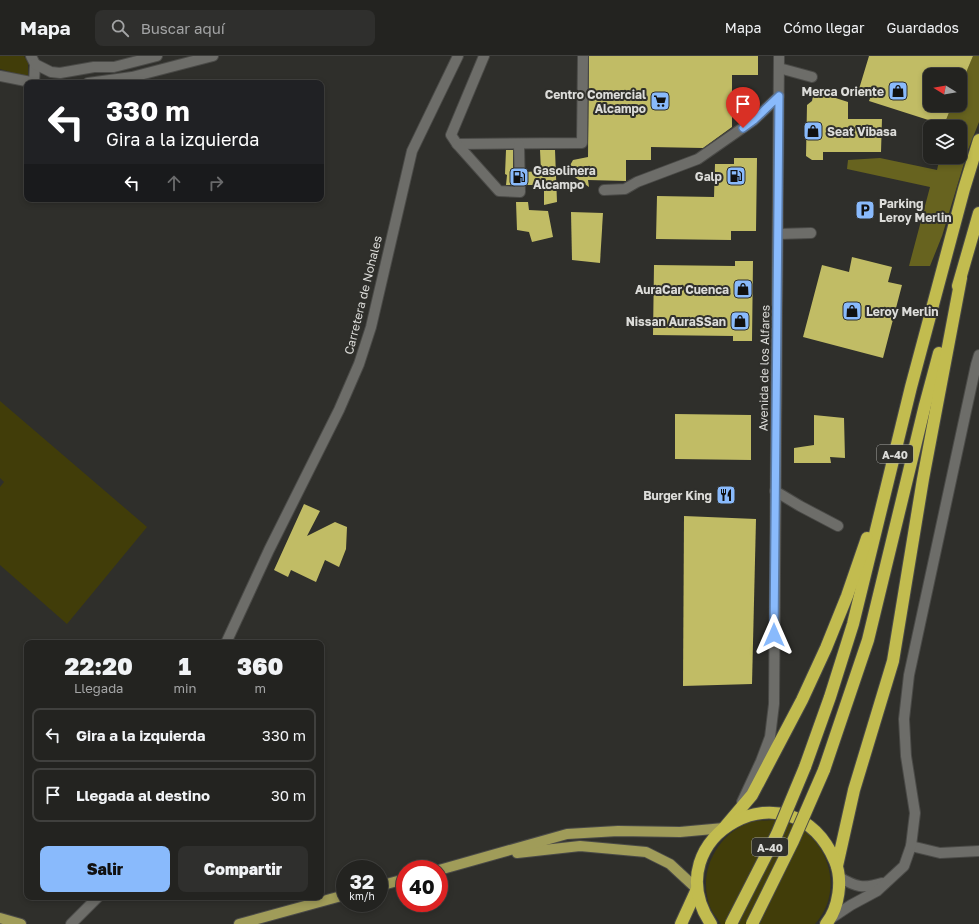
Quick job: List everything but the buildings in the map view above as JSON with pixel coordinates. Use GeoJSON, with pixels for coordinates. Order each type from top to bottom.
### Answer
{"type":"FeatureCollection","features":[{"type":"Feature","properties":{"kind":"highway","name":"A-40"},"geometry":{"type":"LineString","coordinates":[[731,924],[776,834],[805,767],[830,697],[853,624],[911,387],[964,189],[979,140]]}},
{"type":"Feature","properties":{"kind":"highway","name":"A-40"},"geometry":{"type":"LineString","coordinates":[[752,924],[793,841],[824,770],[868,640],[924,405],[979,213]]}},
{"type":"Feature","properties":{"kind":"highway"},"geometry":{"type":"LineString","coordinates":[[828,922],[838,899],[838,871],[854,790],[893,660],[923,479],[961,278]]}},
{"type":"Feature","properties":{"kind":"highway"},"geometry":{"type":"LineString","coordinates":[[711,924],[703,912],[698,889],[700,864],[709,844],[752,795],[767,768],[826,648],[861,556],[911,387]]}},
{"type":"Feature","properties":{"kind":"highway"},"geometry":{"type":"LineString","coordinates":[[724,828],[737,819],[752,814],[773,812],[795,817],[814,829],[828,845],[838,871]]}},
{"type":"Feature","properties":{"kind":"highway"},"geometry":{"type":"LineString","coordinates":[[681,924],[698,889]]}},
{"type":"Feature","properties":{"kind":"main road"},"geometry":{"type":"LineString","coordinates":[[448,868],[567,834],[618,831],[680,832],[724,828]]}},
{"type":"Feature","properties":{"kind":"main road"},"geometry":{"type":"LineString","coordinates":[[491,856],[580,846],[646,852],[670,864],[698,889]]}},
{"type":"Feature","properties":{"kind":"main road"},"geometry":{"type":"LineString","coordinates":[[239,924],[336,897]]}},
{"type":"Feature","properties":{"kind":"main road"},"geometry":{"type":"LineString","coordinates":[[0,918],[21,924]]}},
{"type":"Feature","properties":{"kind":"street"},"geometry":{"type":"LineString","coordinates":[[33,60],[50,72],[60,73],[94,67],[114,67],[128,60],[157,56]]}},
{"type":"Feature","properties":{"kind":"street"},"geometry":{"type":"LineString","coordinates":[[110,80],[132,77],[213,56]]}},
{"type":"Feature","properties":{"kind":"street","name":"Carretera de Nohales"},"geometry":{"type":"LineString","coordinates":[[227,640],[272,544],[351,384],[371,327],[412,151],[458,56]]}},
{"type":"Feature","properties":{"kind":"street"},"geometry":{"type":"LineString","coordinates":[[484,56],[482,65],[451,135],[500,192],[520,192],[519,145]]}},
{"type":"Feature","properties":{"kind":"street"},"geometry":{"type":"LineString","coordinates":[[458,144],[582,144],[583,56]]}},
{"type":"Feature","properties":{"kind":"street","name":"Avenida de los Alfares"},"geometry":{"type":"LineString","coordinates":[[739,809],[761,762],[770,737],[774,704],[779,56]]}},
{"type":"Feature","properties":{"kind":"street"},"geometry":{"type":"LineString","coordinates":[[33,60],[35,80]]}},
{"type":"Feature","properties":{"kind":"street"},"geometry":{"type":"LineString","coordinates":[[779,68],[812,77]]}},
{"type":"Feature","properties":{"kind":"street"},"geometry":{"type":"LineString","coordinates":[[0,76],[24,81]]}},
{"type":"Feature","properties":{"kind":"street"},"geometry":{"type":"LineString","coordinates":[[604,190],[625,189],[637,182],[698,159],[754,120],[779,96]]}},
{"type":"Feature","properties":{"kind":"street"},"geometry":{"type":"LineString","coordinates":[[778,234],[810,233]]}},
{"type":"Feature","properties":{"kind":"street"},"geometry":{"type":"LineString","coordinates":[[828,922],[851,905],[877,891],[888,881],[904,866],[911,846],[915,812],[906,756],[904,719],[909,675],[979,355]]}},
{"type":"Feature","properties":{"kind":"street"},"geometry":{"type":"LineString","coordinates":[[775,491],[838,526]]}},
{"type":"Feature","properties":{"kind":"street"},"geometry":{"type":"LineString","coordinates":[[911,846],[940,853],[979,850]]}},
{"type":"Feature","properties":{"kind":"street"},"geometry":{"type":"LineString","coordinates":[[838,871],[855,886],[867,888],[888,881]]}},
{"type":"Feature","properties":{"kind":"street"},"geometry":{"type":"LineString","coordinates":[[71,924],[95,900]]}},
{"type":"Feature","properties":{"kind":"shaded area"},"geometry":{"type":"Polygon","coordinates":[[[0,56],[24,56],[28,63],[28,77],[0,69],[0,56]]]}},
{"type":"Feature","properties":{"kind":"shaded area"},"geometry":{"type":"Polygon","coordinates":[[[973,56],[979,56],[979,122],[967,153],[967,120],[946,120],[949,112],[967,112],[967,70],[973,56]]]}},
{"type":"Feature","properties":{"kind":"shaded area"},"geometry":{"type":"Polygon","coordinates":[[[880,158],[937,170],[938,164],[964,164],[942,236],[930,266],[909,266],[930,187],[847,169],[848,160],[880,158]]]}},
{"type":"Feature","properties":{"kind":"shaded area"},"geometry":{"type":"Polygon","coordinates":[[[0,401],[147,527],[67,624],[0,565],[0,487],[4,482],[0,478],[0,401]]]}},
{"type":"Feature","properties":{"kind":"shaded area"},"geometry":{"type":"Polygon","coordinates":[[[773,820],[791,824],[801,829],[810,836],[823,853],[830,875],[831,886],[824,911],[815,924],[721,924],[712,911],[707,896],[706,882],[712,857],[728,836],[739,828],[754,821],[773,820]]]}},
{"type":"Feature","properties":{"kind":"place","name":"Merca Oriente"},"geometry":{"type":"Point","coordinates":[898,91]}},
{"type":"Feature","properties":{"kind":"place","name":"Centro Comercial Alcampo"},"geometry":{"type":"Point","coordinates":[660,101]}},
{"type":"Feature","properties":{"kind":"place","name":"Seat Vibasa"},"geometry":{"type":"Point","coordinates":[813,131]}},
{"type":"Feature","properties":{"kind":"place","name":"Galp"},"geometry":{"type":"Point","coordinates":[736,176]}},
{"type":"Feature","properties":{"kind":"place","name":"Gasolinera Alcampo"},"geometry":{"type":"Point","coordinates":[519,177]}},
{"type":"Feature","properties":{"kind":"place","name":"Parking Leroy Merlin"},"geometry":{"type":"Point","coordinates":[865,210]}},
{"type":"Feature","properties":{"kind":"place","name":"AuraCar Cuenca"},"geometry":{"type":"Point","coordinates":[743,289]}},
{"type":"Feature","properties":{"kind":"place","name":"Leroy Merlin"},"geometry":{"type":"Point","coordinates":[852,311]}},
{"type":"Feature","properties":{"kind":"place","name":"Nissan AuraSSan"},"geometry":{"type":"Point","coordinates":[740,321]}},
{"type":"Feature","properties":{"kind":"place","name":"Burger King"},"geometry":{"type":"Point","coordinates":[726,495]}},
{"type":"Feature","properties":{"kind":"route"},"geometry":{"type":"LineString","coordinates":[[743,128],[754,120],[779,96],[774,635]]}}]}
